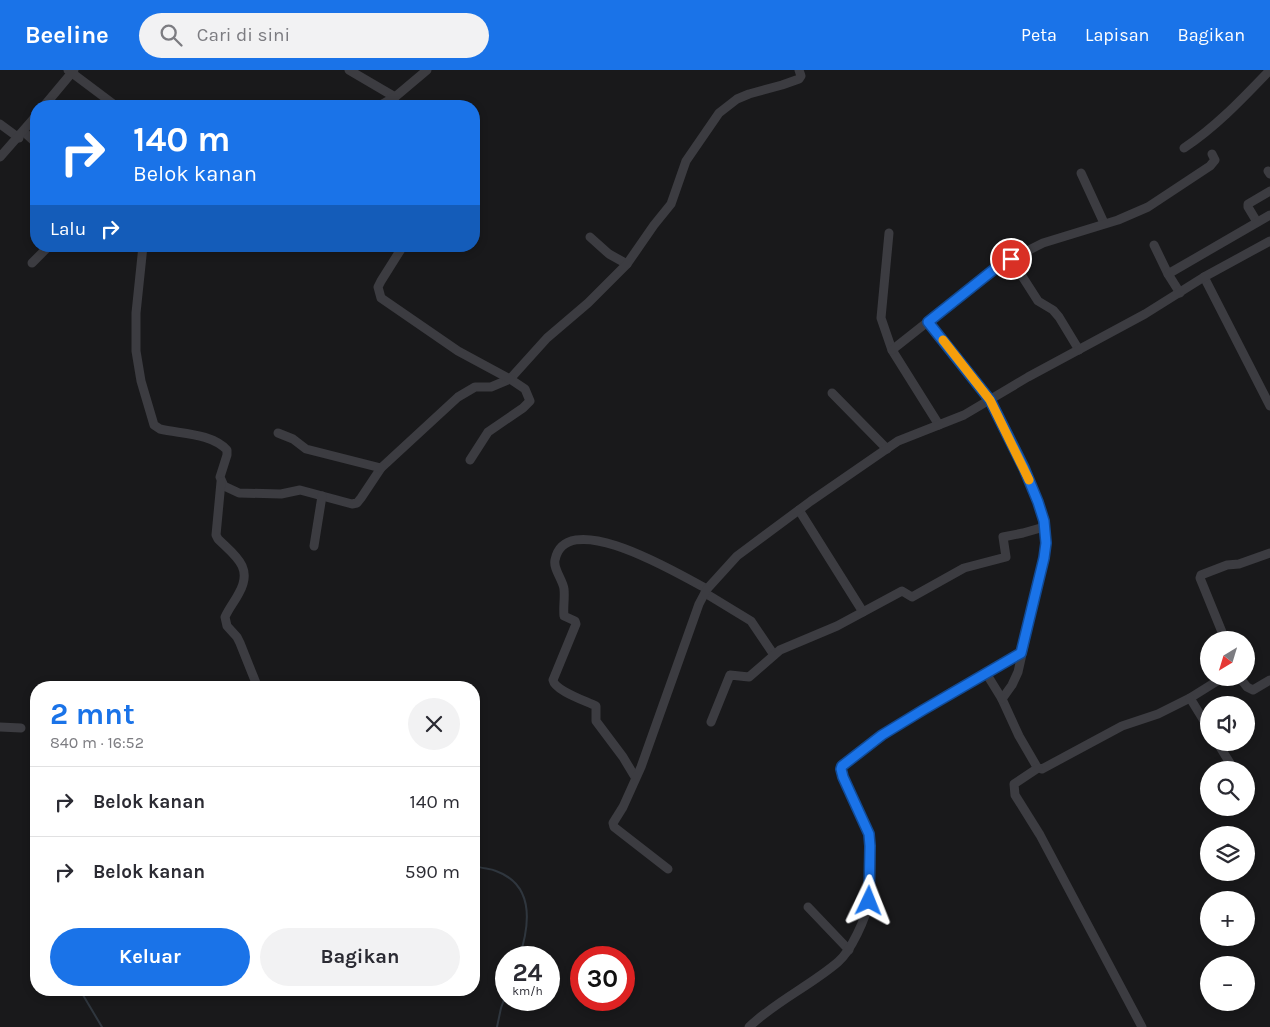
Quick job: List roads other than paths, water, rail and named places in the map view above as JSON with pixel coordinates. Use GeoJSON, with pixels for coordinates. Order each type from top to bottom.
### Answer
{"type":"FeatureCollection","features":[{"type":"Feature","properties":{"kind":"street"},"geometry":{"type":"LineString","coordinates":[[349,70],[395,97]]}},
{"type":"Feature","properties":{"kind":"street"},"geometry":{"type":"LineString","coordinates":[[390,100],[427,70]]}},
{"type":"Feature","properties":{"kind":"street"},"geometry":{"type":"LineString","coordinates":[[221,482],[229,490],[239,493],[281,494],[300,490],[352,504],[357,503],[381,468],[464,393],[475,387],[491,387],[510,379],[547,338],[588,303],[627,264],[671,204],[686,160],[713,119],[726,106],[749,94],[798,79],[801,76],[799,70]]}},
{"type":"Feature","properties":{"kind":"street"},"geometry":{"type":"LineString","coordinates":[[1184,148],[1206,133],[1227,114],[1270,70]]}},
{"type":"Feature","properties":{"kind":"street"},"geometry":{"type":"LineString","coordinates":[[49,100],[71,71],[108,100]]}},
{"type":"Feature","properties":{"kind":"street"},"geometry":{"type":"LineString","coordinates":[[0,124],[30,140]]}},
{"type":"Feature","properties":{"kind":"street"},"geometry":{"type":"LineString","coordinates":[[0,157],[30,124]]}},
{"type":"Feature","properties":{"kind":"street"},"geometry":{"type":"LineString","coordinates":[[892,350],[997,267],[1044,243],[1118,220],[1148,207],[1210,166],[1214,160],[1212,154]]}},
{"type":"Feature","properties":{"kind":"street"},"geometry":{"type":"LineString","coordinates":[[1082,173],[1104,223]]}},
{"type":"Feature","properties":{"kind":"street"},"geometry":{"type":"LineString","coordinates":[[1258,222],[1248,204],[1270,191]]}},
{"type":"Feature","properties":{"kind":"street"},"geometry":{"type":"LineString","coordinates":[[1168,274],[1270,214]]}},
{"type":"Feature","properties":{"kind":"street"},"geometry":{"type":"LineString","coordinates":[[889,233],[881,318],[892,350],[939,425]]}},
{"type":"Feature","properties":{"kind":"street"},"geometry":{"type":"LineString","coordinates":[[590,237],[609,254],[627,264]]}},
{"type":"Feature","properties":{"kind":"street"},"geometry":{"type":"LineString","coordinates":[[668,869],[613,825],[641,767],[689,630],[706,591],[737,556],[799,510],[903,438],[964,415],[1270,241]]}},
{"type":"Feature","properties":{"kind":"street"},"geometry":{"type":"LineString","coordinates":[[1154,245],[1168,274],[1180,293]]}},
{"type":"Feature","properties":{"kind":"street"},"geometry":{"type":"LineString","coordinates":[[32,263],[43,252]]}},
{"type":"Feature","properties":{"kind":"street"},"geometry":{"type":"LineString","coordinates":[[141,252],[136,313],[136,351],[141,381],[152,422],[160,430],[214,440],[227,450],[221,472],[216,534],[218,539],[240,560],[244,569],[244,578],[240,592],[225,617],[225,622],[237,637],[255,681]]}},
{"type":"Feature","properties":{"kind":"street"},"geometry":{"type":"LineString","coordinates":[[399,252],[378,287],[382,298],[458,351],[525,389],[530,401],[521,410],[488,432],[470,460]]}},
{"type":"Feature","properties":{"kind":"street"},"geometry":{"type":"LineString","coordinates":[[1011,259],[1038,301],[1053,310],[1059,317],[1079,350]]}},
{"type":"Feature","properties":{"kind":"street"},"geometry":{"type":"LineString","coordinates":[[1204,277],[1270,406]]}},
{"type":"Feature","properties":{"kind":"street"},"geometry":{"type":"LineString","coordinates":[[928,322],[990,400],[1024,468],[1038,502],[1044,527],[1046,543],[1044,558],[1016,678],[1002,699]]}},
{"type":"Feature","properties":{"kind":"street"},"geometry":{"type":"LineString","coordinates":[[832,393],[887,449]]}},
{"type":"Feature","properties":{"kind":"street"},"geometry":{"type":"LineString","coordinates":[[278,433],[293,439],[306,449],[381,468]]}},
{"type":"Feature","properties":{"kind":"street"},"geometry":{"type":"LineString","coordinates":[[314,546],[322,496]]}},
{"type":"Feature","properties":{"kind":"street"},"geometry":{"type":"LineString","coordinates":[[799,510],[862,612]]}},
{"type":"Feature","properties":{"kind":"street"},"geometry":{"type":"LineString","coordinates":[[711,722],[730,675],[749,677],[780,650],[837,626],[902,591],[912,597],[964,568],[1006,557],[1004,537],[1023,534],[1044,527]]}},
{"type":"Feature","properties":{"kind":"street"},"geometry":{"type":"LineString","coordinates":[[635,777],[621,754],[596,721],[596,706],[558,688],[553,683],[576,624],[575,621],[564,616],[564,588],[555,564],[555,558],[562,546],[569,541],[604,541],[634,552],[706,591],[751,621],[774,654]]}},
{"type":"Feature","properties":{"kind":"street"},"geometry":{"type":"LineString","coordinates":[[1222,631],[1200,578],[1201,575],[1227,565],[1239,564],[1270,554]]}},
{"type":"Feature","properties":{"kind":"street"},"geometry":{"type":"LineString","coordinates":[[749,1027],[761,1016],[839,961],[849,950],[869,901],[869,834],[843,777],[841,768],[844,762],[882,735],[950,693],[1021,653]]}},
{"type":"Feature","properties":{"kind":"street"},"geometry":{"type":"LineString","coordinates":[[986,673],[1002,699],[1019,736],[1038,768]]}},
{"type":"Feature","properties":{"kind":"street"},"geometry":{"type":"LineString","coordinates":[[1246,686],[1252,690],[1270,680]]}},
{"type":"Feature","properties":{"kind":"street"},"geometry":{"type":"LineString","coordinates":[[1142,1027],[1040,835],[1014,795],[1014,784],[1038,768],[1042,769],[1122,726],[1158,714],[1209,686]]}},
{"type":"Feature","properties":{"kind":"street"},"geometry":{"type":"LineString","coordinates":[[1190,698],[1200,714]]}},
{"type":"Feature","properties":{"kind":"street"},"geometry":{"type":"LineString","coordinates":[[0,727],[21,728]]}},
{"type":"Feature","properties":{"kind":"street"},"geometry":{"type":"LineString","coordinates":[[808,908],[849,950]]}},
{"type":"Feature","properties":{"kind":"waterway"},"geometry":{"type":"LineString","coordinates":[[480,867],[491,869],[509,877],[518,886],[526,907],[526,932],[523,946]]}},
{"type":"Feature","properties":{"kind":"waterway"},"geometry":{"type":"LineString","coordinates":[[84,996],[102,1027]]}},
{"type":"Feature","properties":{"kind":"waterway"},"geometry":{"type":"LineString","coordinates":[[497,1027],[500,1011]]}}]}
